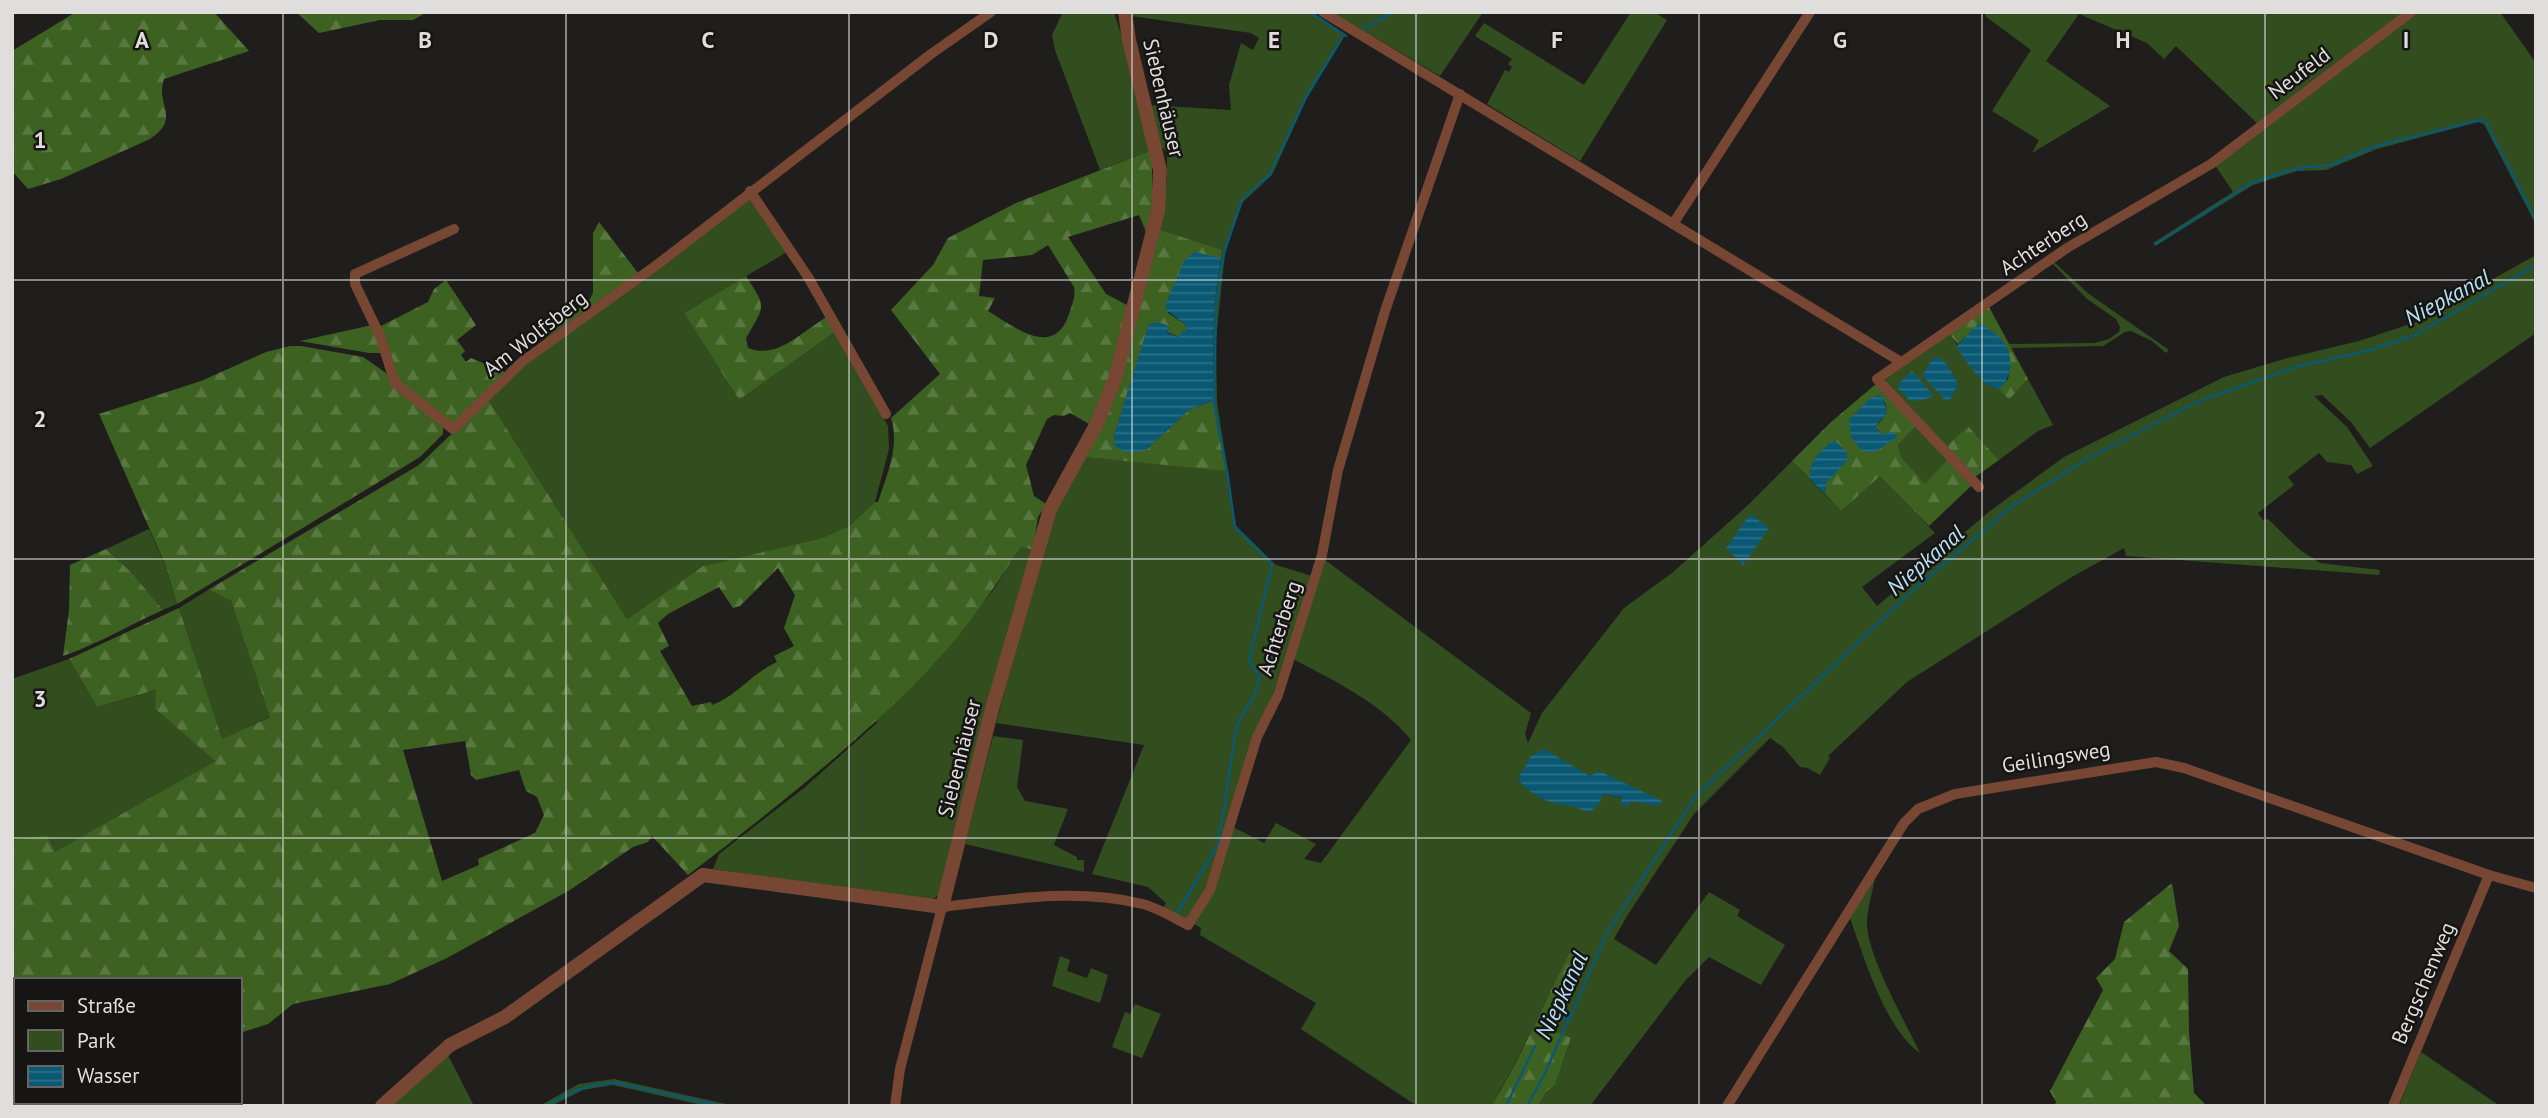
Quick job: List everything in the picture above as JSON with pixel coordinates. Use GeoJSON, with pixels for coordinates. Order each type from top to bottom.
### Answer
{"type":"FeatureCollection","features":[{"type":"Feature","properties":{"kind":"street","name":"Am Wolfsberg"},"geometry":{"type":"LineString","coordinates":[[454,229],[355,274],[355,284],[380,336],[396,383],[453,429],[523,361],[658,264],[931,54],[991,12]]}},
{"type":"Feature","properties":{"kind":"street","name":"Siebenhäuser"},"geometry":{"type":"LineString","coordinates":[[942,907],[992,709],[1049,509],[1096,425],[1115,379],[1158,211],[1160,170],[1129,40],[1125,12]]}},
{"type":"Feature","properties":{"kind":"street"},"geometry":{"type":"LineString","coordinates":[[1323,12],[1901,362]]}},
{"type":"Feature","properties":{"kind":"street"},"geometry":{"type":"LineString","coordinates":[[1673,224],[1810,12]]}},
{"type":"Feature","properties":{"kind":"street","name":"Neufeld"},"geometry":{"type":"LineString","coordinates":[[2211,164],[2411,12]]}},
{"type":"Feature","properties":{"kind":"street","name":"Achterberg"},"geometry":{"type":"LineString","coordinates":[[942,907],[1043,895],[1085,895],[1146,905],[1188,925],[1198,911],[1210,890],[1257,737],[1278,695],[1322,555],[1338,470],[1381,325],[1460,94]]}},
{"type":"Feature","properties":{"kind":"street","name":"Achterberg"},"geometry":{"type":"LineString","coordinates":[[1979,487],[1877,379],[2067,248],[2211,164]]}},
{"type":"Feature","properties":{"kind":"street"},"geometry":{"type":"LineString","coordinates":[[750,191],[808,277],[886,414]]}},
{"type":"Feature","properties":{"kind":"street","name":"Geilingsweg"},"geometry":{"type":"LineString","coordinates":[[1727,1106],[1903,823],[1918,809],[1955,794],[2156,762],[2184,768],[2489,875],[2536,888]]}},
{"type":"Feature","properties":{"kind":"street"},"geometry":{"type":"LineString","coordinates":[[382,1106],[450,1045],[505,1017],[703,875],[942,907],[900,1069],[895,1106]]}},
{"type":"Feature","properties":{"kind":"street","name":"Bergschenweg"},"geometry":{"type":"LineString","coordinates":[[2393,1106],[2489,875]]}},
{"type":"Feature","properties":{"kind":"green space"},"geometry":{"type":"Polygon","coordinates":[[[76,12],[214,12],[249,51],[164,79],[162,88],[166,118],[159,131],[150,139],[61,179],[28,189],[12,171],[12,51],[76,12]]]}},
{"type":"Feature","properties":{"kind":"green space"},"geometry":{"type":"Polygon","coordinates":[[[296,12],[427,12],[413,20],[380,20],[319,33],[296,12]]]}},
{"type":"Feature","properties":{"kind":"green space"},"geometry":{"type":"Polygon","coordinates":[[[1063,12],[1114,12],[1137,85],[1152,150],[1100,170],[1055,50],[1052,35],[1063,12]]]}},
{"type":"Feature","properties":{"kind":"green space"},"geometry":{"type":"Polygon","coordinates":[[[1134,12],[1311,12],[1345,35],[1307,98],[1272,175],[1243,202],[1225,251],[1216,341],[1217,402],[1236,526],[1276,565],[1312,576],[1205,897],[1186,921],[1163,909],[1166,903],[1148,887],[1092,874],[1144,745],[996,723],[1050,521],[1084,457],[1226,470],[1213,401],[1214,306],[1222,251],[1157,229],[1167,182],[1167,152],[1155,142],[1148,105],[1231,110],[1229,85],[1241,43],[1253,50],[1259,38],[1251,33],[1131,16],[1134,12]]]}},
{"type":"Feature","properties":{"kind":"green space"},"geometry":{"type":"Polygon","coordinates":[[[1332,12],[1483,12],[1440,76],[1332,12]]]}},
{"type":"Feature","properties":{"kind":"green space"},"geometry":{"type":"Polygon","coordinates":[[[1631,12],[1654,12],[1667,20],[1580,161],[1487,104],[1505,70],[1509,72],[1512,67],[1508,64],[1512,59],[1475,36],[1484,23],[1584,85],[1631,12]]]}},
{"type":"Feature","properties":{"kind":"green space"},"geometry":{"type":"Polygon","coordinates":[[[1987,12],[2399,12],[2399,16],[2257,123],[2176,46],[2164,59],[2147,43],[2079,14],[2046,61],[2110,106],[2032,153],[2039,140],[1992,111],[2031,50],[1985,16],[1987,12]]]}},
{"type":"Feature","properties":{"kind":"green space"},"geometry":{"type":"Polygon","coordinates":[[[2416,12],[2500,12],[2536,63],[2536,225],[2484,124],[2478,122],[2377,149],[2326,170],[2297,171],[2253,185],[2155,246],[2153,243],[2233,192],[2215,165],[2416,12]]]}},
{"type":"Feature","properties":{"kind":"green space"},"geometry":{"type":"Polygon","coordinates":[[[1152,150],[1152,205],[1147,234],[1139,215],[1068,237],[1106,294],[1127,305],[1111,376],[1091,425],[1070,413],[1064,416],[1054,415],[1047,419],[1026,465],[1034,496],[1046,504],[1038,517],[1033,550],[1021,547],[991,592],[935,663],[877,720],[816,774],[688,875],[652,836],[648,842],[633,847],[570,890],[447,958],[390,984],[293,1004],[268,1024],[242,1032],[242,978],[14,978],[14,986],[12,840],[47,835],[55,852],[215,761],[155,709],[156,690],[97,707],[69,659],[179,608],[222,739],[270,717],[231,601],[208,590],[419,465],[488,399],[627,619],[703,566],[822,538],[849,526],[878,502],[893,450],[891,418],[940,374],[891,310],[933,265],[948,238],[1016,203],[1152,150]],[[1048,245],[1032,255],[983,260],[979,296],[995,298],[988,311],[1021,331],[1043,337],[1054,335],[1062,328],[1069,314],[1074,287],[1048,245]],[[778,568],[740,606],[733,608],[719,587],[668,614],[658,623],[669,646],[660,651],[692,706],[711,702],[712,705],[721,701],[777,662],[774,656],[794,646],[784,628],[795,595],[778,568]],[[465,741],[403,750],[442,881],[479,865],[478,859],[535,833],[544,815],[537,797],[526,791],[519,770],[476,780],[471,775],[465,741]]]}},
{"type":"Feature","properties":{"kind":"green space"},"geometry":{"type":"Polygon","coordinates":[[[749,194],[787,252],[684,313],[739,400],[835,332],[888,426],[889,449],[875,502],[849,526],[822,538],[703,566],[627,619],[488,399],[521,367],[749,194]]]}},
{"type":"Feature","properties":{"kind":"green space"},"geometry":{"type":"Polygon","coordinates":[[[599,222],[638,273],[542,341],[590,299],[593,293],[593,233],[599,222]]]}},
{"type":"Feature","properties":{"kind":"green space"},"geometry":{"type":"Polygon","coordinates":[[[1157,229],[1222,250],[1221,258],[1194,253],[1168,313],[1185,324],[1187,333],[1179,337],[1167,332],[1169,327],[1149,325],[1114,436],[1147,449],[1190,409],[1213,401],[1226,471],[1084,457],[1157,229]]]}},
{"type":"Feature","properties":{"kind":"green space"},"geometry":{"type":"Polygon","coordinates":[[[2536,255],[2536,333],[2370,448],[2351,422],[2322,395],[2314,396],[2347,427],[2373,466],[2357,474],[2351,465],[2327,462],[2319,453],[2288,477],[2294,485],[2258,513],[2263,520],[2268,519],[2300,550],[2320,563],[2380,570],[2379,575],[2126,556],[2124,548],[2070,578],[1907,682],[1828,756],[1830,758],[1820,775],[1800,767],[1783,747],[1770,738],[1694,814],[1614,939],[1656,965],[1709,892],[1740,910],[1737,916],[1785,945],[1761,985],[1709,957],[1685,981],[1590,1106],[1538,1106],[1546,1092],[1555,1084],[1571,1039],[1551,1031],[1584,954],[1573,946],[1491,1106],[1417,1106],[1301,1029],[1316,1003],[1200,935],[1201,928],[1194,924],[1213,889],[1233,827],[1264,843],[1276,823],[1316,844],[1304,859],[1321,863],[1411,740],[1372,704],[1293,659],[1325,560],[1531,713],[1525,734],[1528,743],[1542,713],[1624,608],[1672,573],[1747,506],[1792,461],[1841,511],[1880,475],[1935,533],[1862,587],[1877,606],[1990,511],[2064,457],[2224,377],[2359,341],[2416,322],[2536,255]],[[1544,750],[1577,806],[1603,794],[1658,806],[1590,776],[1544,750]]]}},
{"type":"Feature","properties":{"kind":"green space"},"geometry":{"type":"Polygon","coordinates":[[[2052,263],[2089,294],[2169,350],[2166,353],[2152,341],[2131,331],[2103,346],[2011,348],[2009,344],[2095,343],[2109,339],[2119,332],[2116,319],[2087,299],[2052,263]]]}},
{"type":"Feature","properties":{"kind":"green space"},"geometry":{"type":"Polygon","coordinates":[[[746,276],[758,295],[761,307],[746,338],[748,348],[759,351],[780,347],[827,317],[835,332],[739,400],[684,313],[746,276]]]}},
{"type":"Feature","properties":{"kind":"green space"},"geometry":{"type":"Polygon","coordinates":[[[446,280],[476,325],[457,340],[465,351],[461,355],[466,362],[471,358],[507,373],[453,424],[397,379],[379,327],[428,302],[434,289],[446,280]]]}},
{"type":"Feature","properties":{"kind":"green space"},"geometry":{"type":"Polygon","coordinates":[[[1989,307],[2028,379],[2009,400],[1999,389],[2008,379],[2010,369],[1980,323],[1958,344],[1949,334],[1989,307]]]}},
{"type":"Feature","properties":{"kind":"green space"},"geometry":{"type":"Polygon","coordinates":[[[372,325],[384,353],[369,353],[300,341],[372,325]]]}},
{"type":"Feature","properties":{"kind":"green space"},"geometry":{"type":"Polygon","coordinates":[[[1949,334],[1976,374],[1999,389],[2009,400],[2028,379],[2053,425],[2038,431],[1999,460],[1968,426],[1946,447],[1885,384],[1886,377],[1949,334]]]}},
{"type":"Feature","properties":{"kind":"green space"},"geometry":{"type":"Polygon","coordinates":[[[290,346],[363,357],[386,373],[397,389],[443,427],[443,434],[420,457],[177,604],[165,564],[99,414],[201,381],[266,352],[290,346]]]}},
{"type":"Feature","properties":{"kind":"green space"},"geometry":{"type":"Polygon","coordinates":[[[1876,384],[1916,426],[1898,445],[1901,457],[1925,483],[1948,459],[1970,481],[1971,486],[1929,526],[1880,476],[1841,511],[1825,494],[1839,444],[1833,441],[1816,457],[1811,466],[1810,479],[1792,461],[1830,423],[1876,384]],[[1879,395],[1849,420],[1883,435],[1875,427],[1886,411],[1879,395]]]}},
{"type":"Feature","properties":{"kind":"green space"},"geometry":{"type":"Polygon","coordinates":[[[1916,426],[1948,459],[1925,483],[1901,457],[1898,445],[1916,426]]]}},
{"type":"Feature","properties":{"kind":"green space"},"geometry":{"type":"Polygon","coordinates":[[[1968,426],[1999,460],[1975,477],[1946,447],[1968,426]]]}},
{"type":"Feature","properties":{"kind":"green space"},"geometry":{"type":"Polygon","coordinates":[[[149,529],[165,565],[177,604],[163,610],[132,573],[106,549],[149,529]]]}},
{"type":"Feature","properties":{"kind":"green space"},"geometry":{"type":"Polygon","coordinates":[[[1021,547],[1033,550],[939,895],[929,902],[713,869],[719,854],[804,788],[878,722],[874,720],[936,662],[994,589],[1021,547]]]}},
{"type":"Feature","properties":{"kind":"green space"},"geometry":{"type":"Polygon","coordinates":[[[106,549],[132,573],[163,610],[63,656],[69,610],[70,565],[106,549]]]}},
{"type":"Feature","properties":{"kind":"green space"},"geometry":{"type":"Polygon","coordinates":[[[208,590],[231,601],[271,716],[222,740],[179,608],[208,590]]]}},
{"type":"Feature","properties":{"kind":"green space"},"geometry":{"type":"Polygon","coordinates":[[[69,659],[97,707],[157,690],[155,709],[215,761],[55,853],[47,835],[12,840],[12,679],[69,659]]]}},
{"type":"Feature","properties":{"kind":"green space"},"geometry":{"type":"Polygon","coordinates":[[[993,736],[1023,740],[1017,787],[1025,801],[1068,809],[1054,845],[1077,857],[1077,860],[1084,860],[1084,872],[965,844],[993,736]]]}},
{"type":"Feature","properties":{"kind":"green space"},"geometry":{"type":"Polygon","coordinates":[[[1875,877],[1867,921],[1872,950],[1920,1053],[1896,1027],[1886,1010],[1850,918],[1875,877]]]}},
{"type":"Feature","properties":{"kind":"green space"},"geometry":{"type":"Polygon","coordinates":[[[2172,883],[2179,926],[2169,951],[2188,969],[2194,1093],[2207,1106],[2054,1106],[2056,1102],[2050,1091],[2103,990],[2096,978],[2115,959],[2124,922],[2172,883]]]}},
{"type":"Feature","properties":{"kind":"green space"},"geometry":{"type":"Polygon","coordinates":[[[1573,946],[1584,953],[1552,1030],[1571,1038],[1555,1085],[1546,1092],[1538,1106],[1491,1106],[1513,1067],[1573,946]]]}},
{"type":"Feature","properties":{"kind":"green space"},"geometry":{"type":"Polygon","coordinates":[[[1060,956],[1070,960],[1067,971],[1087,978],[1091,968],[1108,975],[1100,1003],[1052,986],[1060,956]]]}},
{"type":"Feature","properties":{"kind":"green space"},"geometry":{"type":"Polygon","coordinates":[[[1135,1004],[1161,1014],[1142,1058],[1112,1047],[1125,1012],[1130,1014],[1135,1004]]]}},
{"type":"Feature","properties":{"kind":"green space"},"geometry":{"type":"Polygon","coordinates":[[[2421,1052],[2500,1106],[2399,1106],[2421,1052]]]}},
{"type":"Feature","properties":{"kind":"green space"},"geometry":{"type":"Polygon","coordinates":[[[447,1053],[474,1106],[389,1106],[447,1053]]]}},
{"type":"Feature","properties":{"kind":"green space"},"geometry":{"type":"Polygon","coordinates":[[[614,1079],[735,1106],[706,1106],[613,1085],[583,1090],[551,1106],[539,1106],[579,1084],[614,1079]]]}},
{"type":"Feature","properties":{"kind":"water"},"geometry":{"type":"Polygon","coordinates":[[[1194,252],[1221,258],[1214,306],[1213,401],[1190,409],[1147,449],[1135,452],[1122,450],[1115,446],[1114,436],[1149,324],[1158,322],[1169,326],[1167,333],[1179,337],[1182,331],[1187,332],[1185,324],[1166,310],[1166,303],[1184,261],[1194,252]]]}},
{"type":"Feature","properties":{"kind":"water"},"geometry":{"type":"Polygon","coordinates":[[[1980,322],[2003,341],[2009,353],[2009,373],[1999,389],[1980,379],[1956,347],[1980,322]]]}},
{"type":"Feature","properties":{"kind":"water"},"geometry":{"type":"Polygon","coordinates":[[[1936,356],[1947,364],[1958,384],[1950,400],[1946,401],[1922,375],[1936,356]]]}},
{"type":"Feature","properties":{"kind":"water"},"geometry":{"type":"Polygon","coordinates":[[[1912,371],[1934,396],[1920,401],[1909,400],[1898,388],[1901,381],[1912,371]]]}},
{"type":"Feature","properties":{"kind":"water"},"geometry":{"type":"Polygon","coordinates":[[[1879,395],[1884,399],[1887,413],[1875,427],[1883,435],[1890,432],[1897,437],[1875,452],[1862,451],[1851,437],[1849,420],[1870,398],[1879,395]]]}},
{"type":"Feature","properties":{"kind":"water"},"geometry":{"type":"Polygon","coordinates":[[[1832,441],[1847,453],[1847,461],[1826,483],[1825,494],[1810,479],[1810,472],[1816,457],[1832,441]]]}},
{"type":"Feature","properties":{"kind":"water"},"geometry":{"type":"Polygon","coordinates":[[[1750,514],[1769,528],[1743,565],[1726,548],[1750,514]]]}},
{"type":"Feature","properties":{"kind":"water"},"geometry":{"type":"Polygon","coordinates":[[[1544,749],[1590,776],[1599,771],[1662,801],[1658,806],[1631,801],[1628,806],[1619,804],[1623,798],[1603,794],[1600,802],[1590,812],[1577,806],[1544,800],[1518,779],[1531,756],[1544,749]]]}},
{"type":"Feature","properties":{"kind":"waterway"},"geometry":{"type":"LineString","coordinates":[[1310,12],[1346,36]]}},
{"type":"Feature","properties":{"kind":"waterway"},"geometry":{"type":"LineString","coordinates":[[1363,29],[1394,12]]}},
{"type":"Feature","properties":{"kind":"waterway"},"geometry":{"type":"LineString","coordinates":[[1176,915],[1218,844],[1237,724],[1255,694],[1260,677],[1249,661],[1272,564],[1235,527],[1214,404],[1216,306],[1224,253],[1242,199],[1270,174],[1306,97],[1342,38]]}},
{"type":"Feature","properties":{"kind":"waterway"},"geometry":{"type":"LineString","coordinates":[[2156,244],[2253,182],[2299,168],[2330,165],[2376,146],[2484,119],[2536,220]]}},
{"type":"Feature","properties":{"kind":"waterway","name":"Niepkanal"},"geometry":{"type":"LineString","coordinates":[[1527,1106],[1545,1073],[1607,933],[1695,797],[1909,594],[2011,507],[2085,460],[2195,403],[2295,367],[2367,351],[2415,335],[2536,265]]}},
{"type":"Feature","properties":{"kind":"waterway"},"geometry":{"type":"LineString","coordinates":[[1558,1020],[1568,1018]]}},
{"type":"Feature","properties":{"kind":"waterway"},"geometry":{"type":"LineString","coordinates":[[1506,1106],[1535,1046]]}},
{"type":"Feature","properties":{"kind":"waterway"},"geometry":{"type":"LineString","coordinates":[[546,1106],[580,1089],[617,1083],[722,1106]]}}]}
